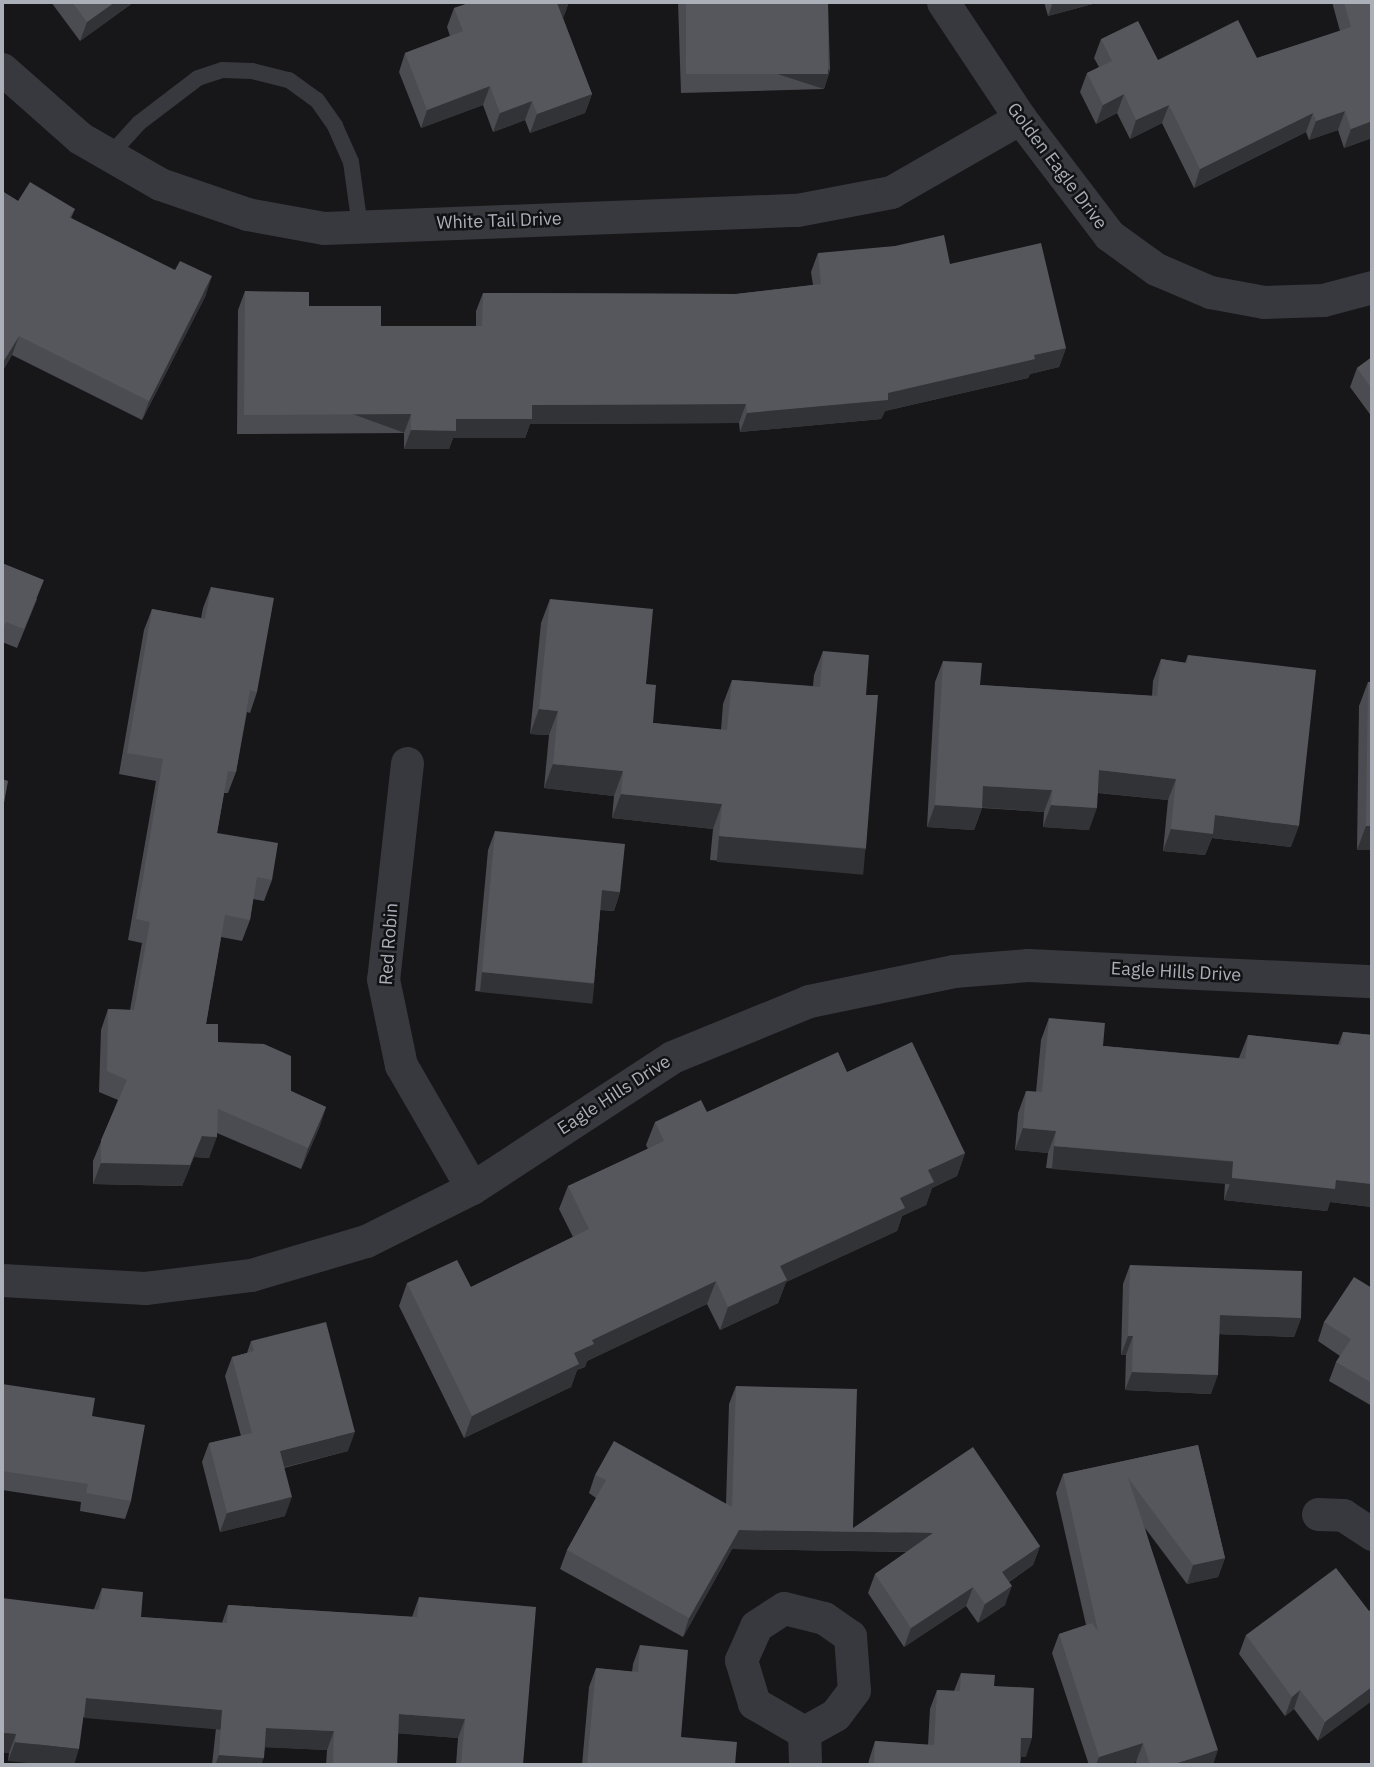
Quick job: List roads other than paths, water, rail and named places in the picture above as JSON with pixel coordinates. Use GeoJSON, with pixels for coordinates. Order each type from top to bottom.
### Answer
{"type":"FeatureCollection","features":[{"type":"Feature","properties":{"kind":"street","name":"Golden Eagle Drive"},"geometry":{"type":"LineString","coordinates":[[943,2],[1020,118],[1109,235],[1157,270],[1210,292],[1264,302],[1323,300],[1372,287]]}},
{"type":"Feature","properties":{"kind":"street","name":"White Tail Drive"},"geometry":{"type":"LineString","coordinates":[[2,69],[80,138],[160,184],[247,214],[324,228],[797,210],[891,192],[1020,118]]}},
{"type":"Feature","properties":{"kind":"street","name":"Red Robin"},"geometry":{"type":"LineString","coordinates":[[407,763],[383,979],[401,1065],[471,1188]]}},
{"type":"Feature","properties":{"kind":"street","name":"Eagle Hills Drive"},"geometry":{"type":"LineString","coordinates":[[2,1280],[145,1288],[251,1275],[366,1241],[471,1188],[672,1057],[809,1002],[954,971],[1028,965],[1372,981]]}},
{"type":"Feature","properties":{"kind":"street"},"geometry":{"type":"LineString","coordinates":[[1318,1514],[1343,1515],[1372,1534]]}},
{"type":"Feature","properties":{"kind":"street"},"geometry":{"type":"LineString","coordinates":[[804,1732],[806,1765]]}},
{"type":"Feature","properties":{"kind":"lane"},"geometry":{"type":"LineString","coordinates":[[110,155],[139,123],[198,78],[223,70],[252,71],[289,80],[317,100],[335,126],[351,162],[360,226]]}}]}
